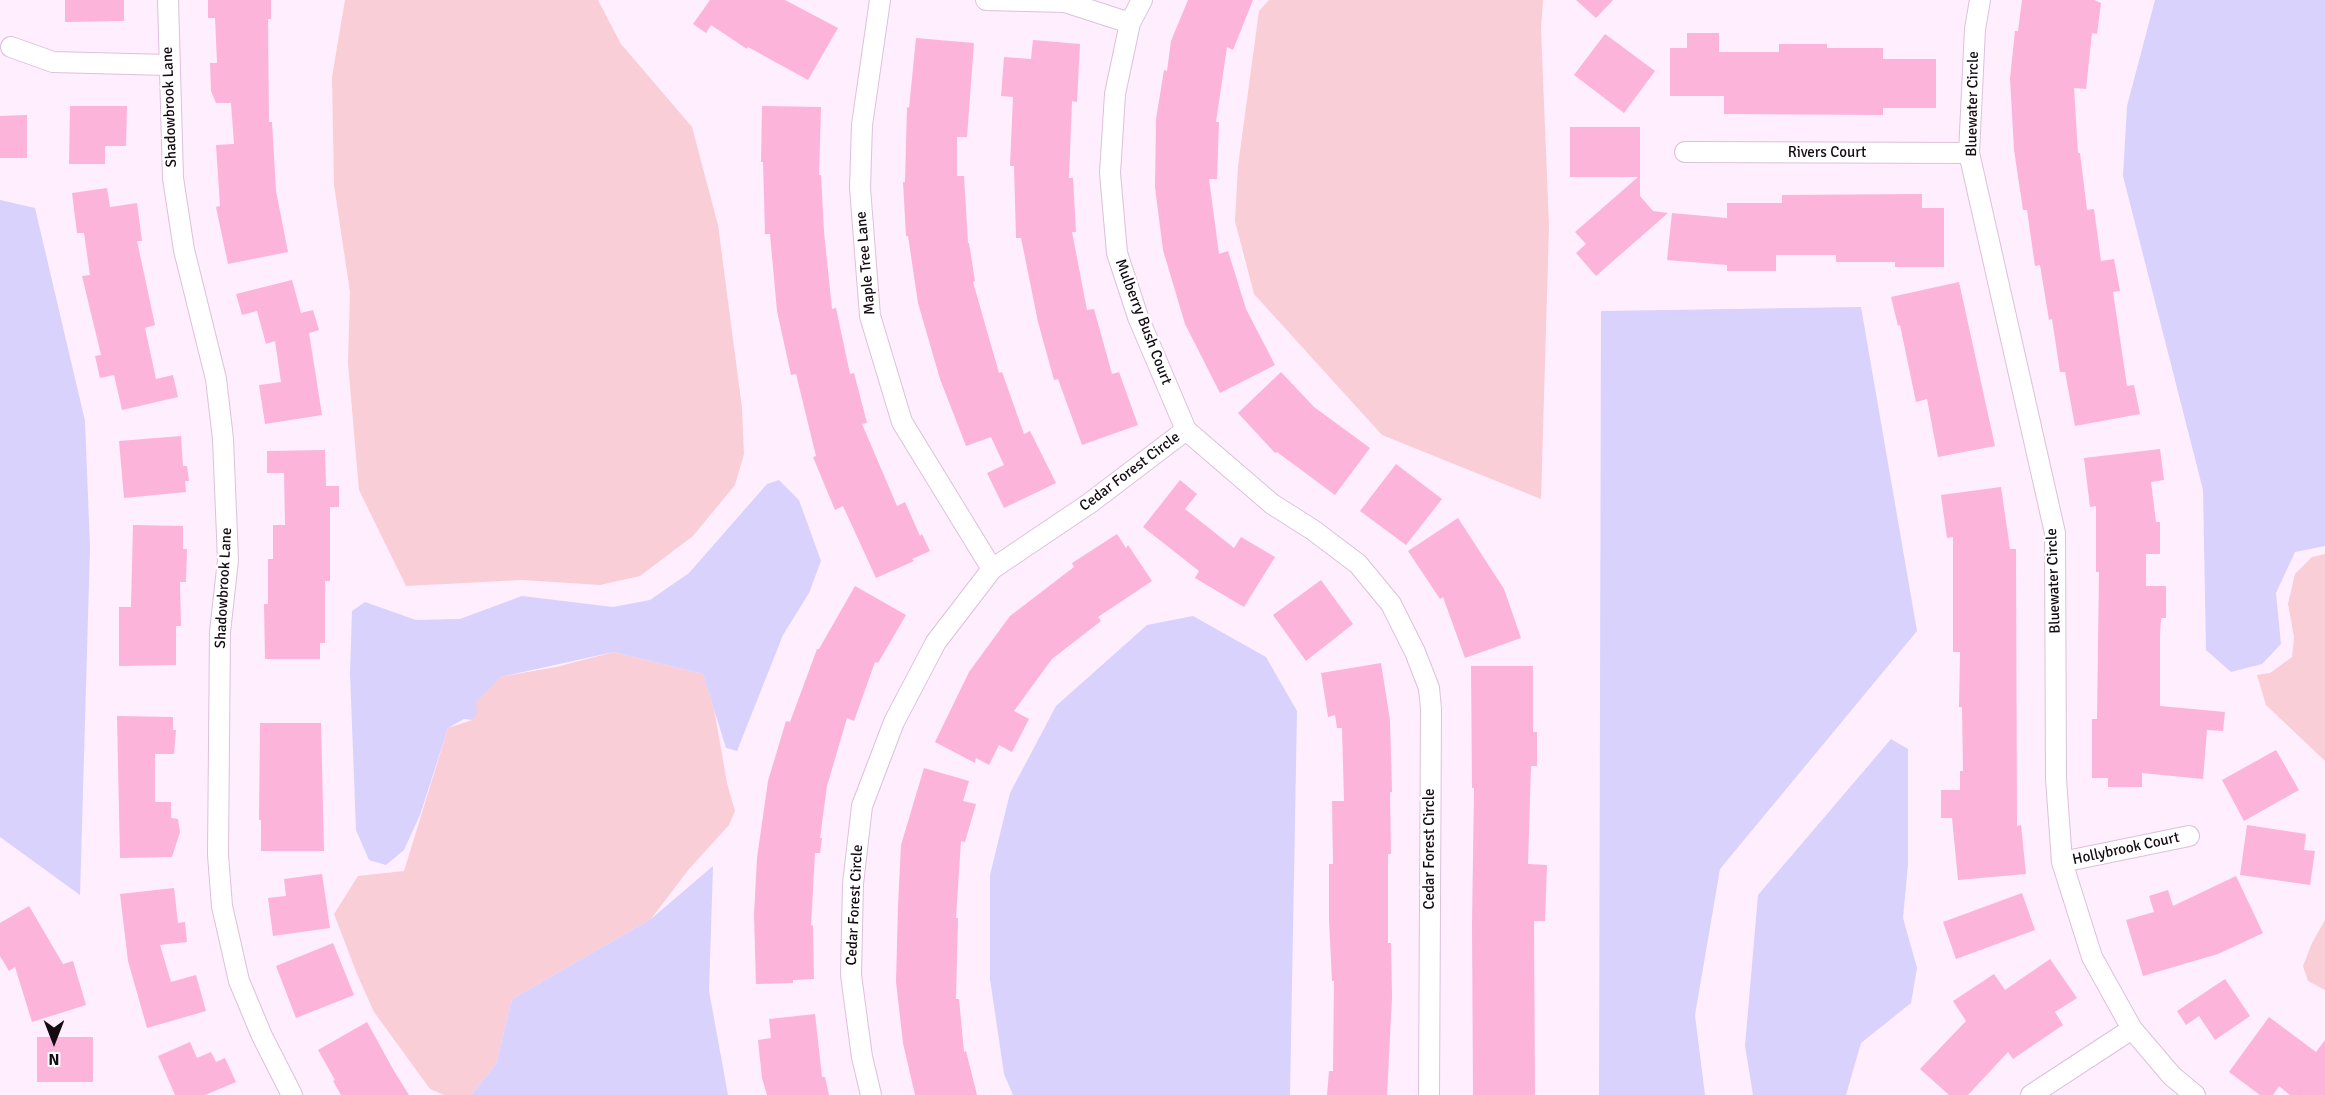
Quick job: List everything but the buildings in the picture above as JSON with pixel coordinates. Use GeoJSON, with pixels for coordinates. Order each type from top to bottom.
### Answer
{"type":"FeatureCollection","features":[{"type":"Feature","properties":{"kind":"street","name":"Shadowbrook Lane"},"geometry":{"type":"LineString","coordinates":[[168,0],[168,65],[173,178],[184,250],[216,379],[224,450],[228,560],[220,632],[218,855],[222,906],[239,981],[262,1036],[292,1095]]}},
{"type":"Feature","properties":{"kind":"street","name":"Maple Tree Lane"},"geometry":{"type":"LineString","coordinates":[[880,0],[862,125],[860,188],[870,316],[903,422],[992,569]]}},
{"type":"Feature","properties":{"kind":"street"},"geometry":{"type":"LineString","coordinates":[[986,0],[1065,2],[1130,23]]}},
{"type":"Feature","properties":{"kind":"street","name":"Mulberry Bush Court"},"geometry":{"type":"LineString","coordinates":[[1142,0],[1130,23],[1115,94],[1110,173],[1117,253],[1138,316],[1186,430]]}},
{"type":"Feature","properties":{"kind":"street","name":"Bluewater Circle"},"geometry":{"type":"LineString","coordinates":[[1980,0],[1975,29],[1970,153],[2055,533],[2056,779],[2062,862],[2092,957],[2132,1029],[2172,1076],[2195,1095]]}},
{"type":"Feature","properties":{"kind":"street"},"geometry":{"type":"LineString","coordinates":[[11,47],[53,63],[168,65]]}},
{"type":"Feature","properties":{"kind":"street","name":"Rivers Court"},"geometry":{"type":"LineString","coordinates":[[1685,152],[1970,153]]}},
{"type":"Feature","properties":{"kind":"street","name":"Cedar Forest Circle"},"geometry":{"type":"LineString","coordinates":[[871,1095],[862,1058],[851,975],[853,884],[862,806],[894,722],[936,642],[992,569],[1090,503],[1186,430],[1272,504],[1313,530],[1358,564],[1391,604],[1415,652],[1428,688],[1431,710],[1429,1095]]}},
{"type":"Feature","properties":{"kind":"street","name":"Hollybrook Court"},"geometry":{"type":"LineString","coordinates":[[2062,862],[2189,836]]}},
{"type":"Feature","properties":{"kind":"street"},"geometry":{"type":"LineString","coordinates":[[2031,1095],[2132,1029]]}},
{"type":"Feature","properties":{"kind":"shaded area"},"geometry":{"type":"Polygon","coordinates":[[[345,0],[598,0],[621,44],[692,127],[718,225],[742,408],[744,454],[735,485],[693,536],[640,576],[600,585],[522,580],[406,586],[359,490],[348,363],[350,292],[334,185],[332,77],[345,0]]]}},
{"type":"Feature","properties":{"kind":"shaded area"},"geometry":{"type":"Polygon","coordinates":[[[1269,0],[1543,0],[1541,29],[1549,226],[1541,499],[1382,435],[1254,294],[1235,221],[1238,166],[1259,11],[1269,0]]]}},
{"type":"Feature","properties":{"kind":"shaded area"},"geometry":{"type":"Polygon","coordinates":[[[2155,0],[2325,0],[2325,546],[2295,552],[2276,593],[2281,644],[2262,664],[2231,672],[2206,650],[2203,490],[2123,176],[2127,106],[2155,0]]]}},
{"type":"Feature","properties":{"kind":"shaded area"},"geometry":{"type":"Polygon","coordinates":[[[0,200],[35,208],[85,421],[90,547],[80,895],[0,837],[0,200]]]}},
{"type":"Feature","properties":{"kind":"shaded area"},"geometry":{"type":"Polygon","coordinates":[[[1861,307],[1917,631],[1720,869],[1695,1015],[1705,1095],[1599,1095],[1601,311],[1861,307]]]}},
{"type":"Feature","properties":{"kind":"shaded area"},"geometry":{"type":"Polygon","coordinates":[[[779,480],[799,500],[821,561],[809,593],[783,635],[737,751],[726,748],[703,674],[614,652],[500,677],[476,703],[477,713],[472,720],[464,719],[448,728],[420,815],[404,850],[386,865],[369,860],[356,830],[350,673],[352,611],[365,602],[416,620],[460,619],[522,596],[613,607],[650,600],[689,573],[767,484],[779,480]]]}},
{"type":"Feature","properties":{"kind":"shaded area"},"geometry":{"type":"Polygon","coordinates":[[[2325,554],[2325,761],[2266,705],[2257,675],[2270,673],[2292,657],[2294,637],[2288,604],[2295,574],[2312,557],[2325,554]]]}},
{"type":"Feature","properties":{"kind":"shaded area"},"geometry":{"type":"Polygon","coordinates":[[[1193,616],[1266,657],[1297,711],[1290,1095],[1013,1095],[1004,1074],[990,979],[990,875],[1010,793],[1056,706],[1147,625],[1193,616]]]}},
{"type":"Feature","properties":{"kind":"shaded area"},"geometry":{"type":"Polygon","coordinates":[[[614,652],[703,674],[714,709],[727,783],[735,811],[729,825],[689,869],[651,919],[512,999],[496,1064],[471,1095],[444,1095],[430,1089],[374,1012],[334,914],[358,876],[404,871],[448,728],[472,720],[476,703],[499,677],[556,667],[614,652]]]}},
{"type":"Feature","properties":{"kind":"shaded area"},"geometry":{"type":"Polygon","coordinates":[[[1891,739],[1908,749],[1908,864],[1903,918],[1917,968],[1911,1003],[1861,1043],[1846,1095],[1753,1095],[1745,1046],[1758,895],[1891,739]]]}},
{"type":"Feature","properties":{"kind":"shaded area"},"geometry":{"type":"Polygon","coordinates":[[[713,866],[709,991],[728,1095],[471,1095],[496,1064],[512,999],[651,919],[713,866]]]}},
{"type":"Feature","properties":{"kind":"shaded area"},"geometry":{"type":"Polygon","coordinates":[[[2325,920],[2325,990],[2308,981],[2303,966],[2312,943],[2325,920]]]}}]}
